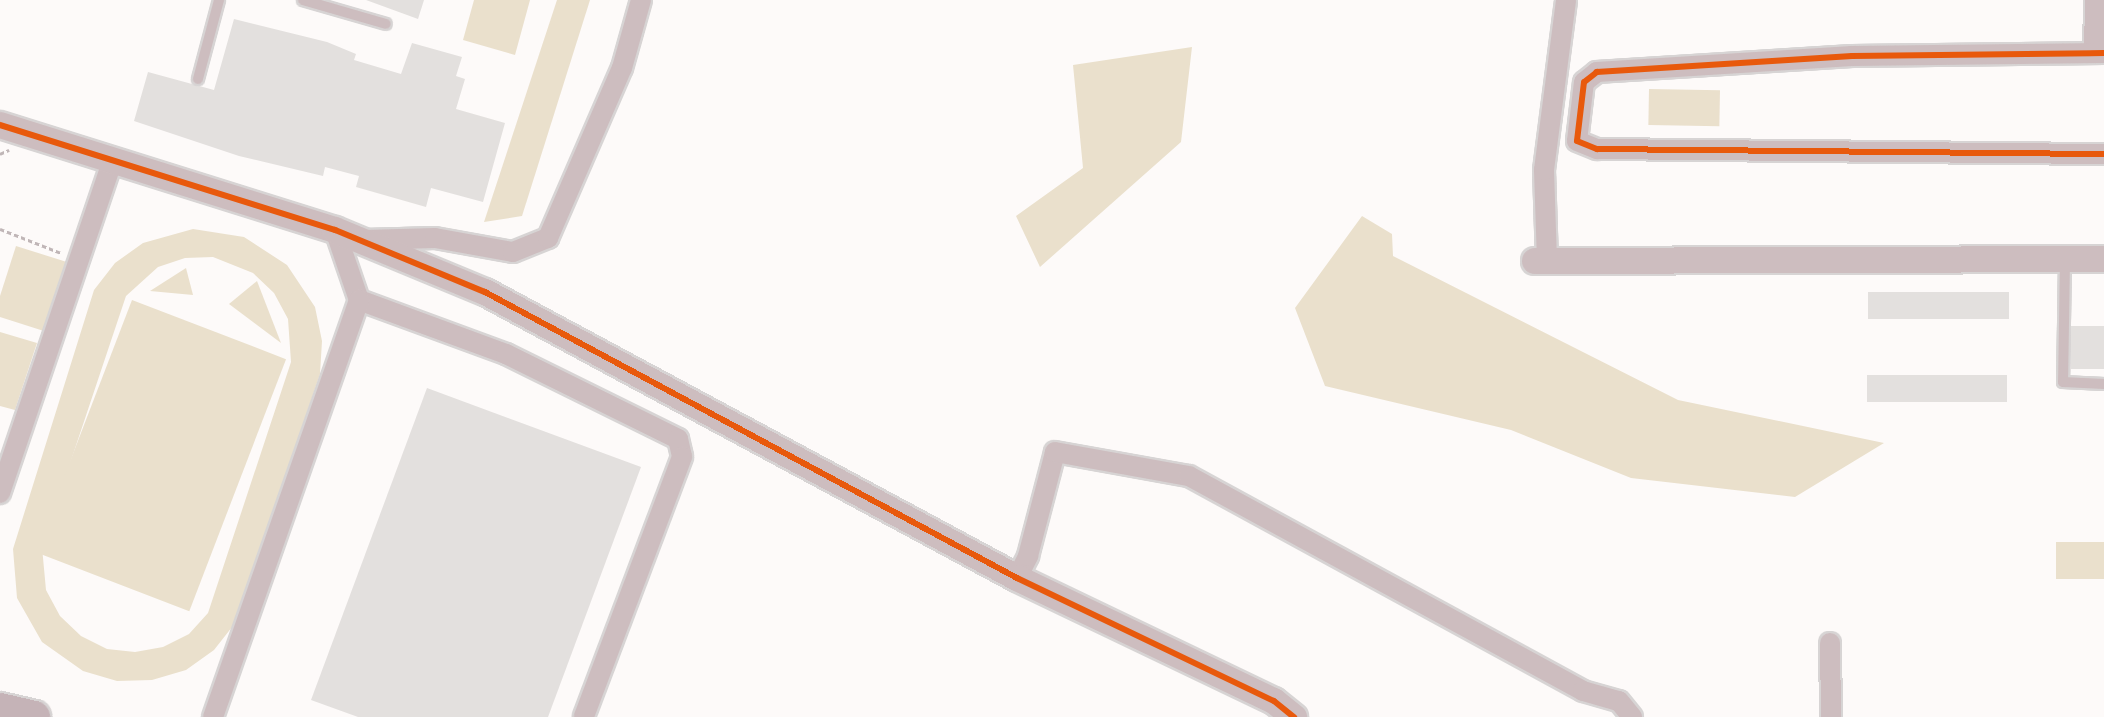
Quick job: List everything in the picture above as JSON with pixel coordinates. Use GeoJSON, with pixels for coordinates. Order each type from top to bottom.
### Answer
{"type":"FeatureCollection","features":[{"type":"Feature","properties":{"kind":"main road"},"geometry":{"type":"LineString","coordinates":[[0,709],[34,717]]}},
{"type":"Feature","properties":{"kind":"street"},"geometry":{"type":"LineString","coordinates":[[358,240],[435,238],[513,252],[549,238],[622,68],[641,0]]}},
{"type":"Feature","properties":{"kind":"street"},"geometry":{"type":"LineString","coordinates":[[1566,0],[1544,170],[1541,261],[2104,259]]}},
{"type":"Feature","properties":{"kind":"street"},"geometry":{"type":"LineString","coordinates":[[2095,0],[2099,53],[1852,56],[1597,72],[1584,82],[1577,141],[1597,149],[2104,154]]}},
{"type":"Feature","properties":{"kind":"street"},"geometry":{"type":"LineString","coordinates":[[0,124],[334,231],[485,292],[1017,578],[1274,701],[1294,717]]}},
{"type":"Feature","properties":{"kind":"street"},"geometry":{"type":"LineString","coordinates":[[0,493],[113,160]]}},
{"type":"Feature","properties":{"kind":"street"},"geometry":{"type":"LineString","coordinates":[[213,717],[359,300],[334,231]]}},
{"type":"Feature","properties":{"kind":"street"},"geometry":{"type":"LineString","coordinates":[[359,300],[506,354],[678,439],[682,457],[584,717]]}},
{"type":"Feature","properties":{"kind":"street"},"geometry":{"type":"LineString","coordinates":[[1017,578],[1029,556],[1055,452],[1189,476],[1583,691],[1619,701],[1632,717]]}},
{"type":"Feature","properties":{"kind":"street"},"geometry":{"type":"LineString","coordinates":[[1830,643],[1831,717]]}},
{"type":"Feature","properties":{"kind":"lane"},"geometry":{"type":"LineString","coordinates":[[198,79],[219,0]]}},
{"type":"Feature","properties":{"kind":"lane"},"geometry":{"type":"LineString","coordinates":[[303,0],[386,24]]}},
{"type":"Feature","properties":{"kind":"lane"},"geometry":{"type":"LineString","coordinates":[[2065,259],[2063,382],[2104,384]]}},
{"type":"Feature","properties":{"kind":"path"},"geometry":{"type":"LineString","coordinates":[[0,229],[64,254]]}},
{"type":"Feature","properties":{"kind":"shaded area"},"geometry":{"type":"Polygon","coordinates":[[[474,0],[530,0],[515,55],[463,40],[474,0]]]}},
{"type":"Feature","properties":{"kind":"shaded area"},"geometry":{"type":"Polygon","coordinates":[[[557,0],[590,0],[522,216],[484,222],[557,0]]]}},
{"type":"Feature","properties":{"kind":"shaded area"},"geometry":{"type":"Polygon","coordinates":[[[1192,47],[1181,142],[1040,267],[1016,216],[1083,168],[1073,65],[1192,47]]]}},
{"type":"Feature","properties":{"kind":"shaded area"},"geometry":{"type":"Polygon","coordinates":[[[1649,89],[1720,90],[1719,126],[1648,125],[1649,89]]]}},
{"type":"Feature","properties":{"kind":"shaded area"},"geometry":{"type":"Polygon","coordinates":[[[1362,216],[1392,234],[1393,256],[1678,400],[1884,443],[1795,497],[1631,478],[1511,430],[1325,386],[1295,308],[1362,216]]]}},
{"type":"Feature","properties":{"kind":"shaded area"},"geometry":{"type":"Polygon","coordinates":[[[193,229],[244,237],[287,265],[315,307],[322,341],[320,374],[236,622],[214,650],[186,670],[152,680],[117,681],[83,671],[42,642],[17,598],[13,549],[94,290],[115,263],[143,243],[193,229]],[[213,257],[185,258],[158,267],[126,296],[42,547],[46,590],[60,616],[81,636],[107,649],[135,652],[163,647],[189,634],[208,613],[291,362],[288,319],[274,293],[253,273],[213,257]]]}},
{"type":"Feature","properties":{"kind":"shaded area"},"geometry":{"type":"Polygon","coordinates":[[[16,246],[70,263],[47,332],[0,317],[0,296],[16,246]]]}},
{"type":"Feature","properties":{"kind":"shaded area"},"geometry":{"type":"Polygon","coordinates":[[[186,268],[193,295],[150,291],[186,268]]]}},
{"type":"Feature","properties":{"kind":"shaded area"},"geometry":{"type":"Polygon","coordinates":[[[257,281],[281,343],[229,304],[257,281]]]}},
{"type":"Feature","properties":{"kind":"shaded area"},"geometry":{"type":"Polygon","coordinates":[[[132,300],[286,359],[189,611],[35,552],[132,300]]]}},
{"type":"Feature","properties":{"kind":"shaded area"},"geometry":{"type":"Polygon","coordinates":[[[0,332],[37,343],[15,410],[0,406],[0,332]]]}},
{"type":"Feature","properties":{"kind":"shaded area"},"geometry":{"type":"Polygon","coordinates":[[[2056,542],[2104,542],[2104,579],[2056,579],[2056,542]]]}},
{"type":"Feature","properties":{"kind":"building"},"geometry":{"type":"Polygon","coordinates":[[[366,0],[424,0],[418,19],[366,0]]]}},
{"type":"Feature","properties":{"kind":"building"},"geometry":{"type":"Polygon","coordinates":[[[234,19],[327,42],[356,54],[354,60],[401,74],[412,43],[462,57],[456,76],[465,79],[456,109],[505,123],[483,202],[431,188],[426,207],[356,187],[359,176],[325,167],[323,176],[239,156],[134,121],[148,72],[214,90],[234,19]]]}},
{"type":"Feature","properties":{"kind":"building"},"geometry":{"type":"Polygon","coordinates":[[[1868,292],[2009,292],[2009,319],[1868,319],[1868,292]]]}},
{"type":"Feature","properties":{"kind":"building"},"geometry":{"type":"Polygon","coordinates":[[[2071,326],[2104,326],[2104,369],[2071,369],[2071,326]]]}},
{"type":"Feature","properties":{"kind":"building"},"geometry":{"type":"Polygon","coordinates":[[[1867,375],[2007,375],[2007,402],[1867,402],[1867,375]]]}},
{"type":"Feature","properties":{"kind":"building"},"geometry":{"type":"Polygon","coordinates":[[[427,388],[641,467],[548,717],[358,717],[311,700],[427,388]]]}},
{"type":"Feature","properties":{"kind":"cycle path"},"geometry":{"type":"LineString","coordinates":[[2104,53],[1852,56],[1597,72],[1584,82],[1577,141],[1597,149],[2104,154]]}},
{"type":"Feature","properties":{"kind":"cycle path"},"geometry":{"type":"LineString","coordinates":[[0,125],[335,230],[485,292],[1017,578],[1274,701],[1294,717]]}}]}
